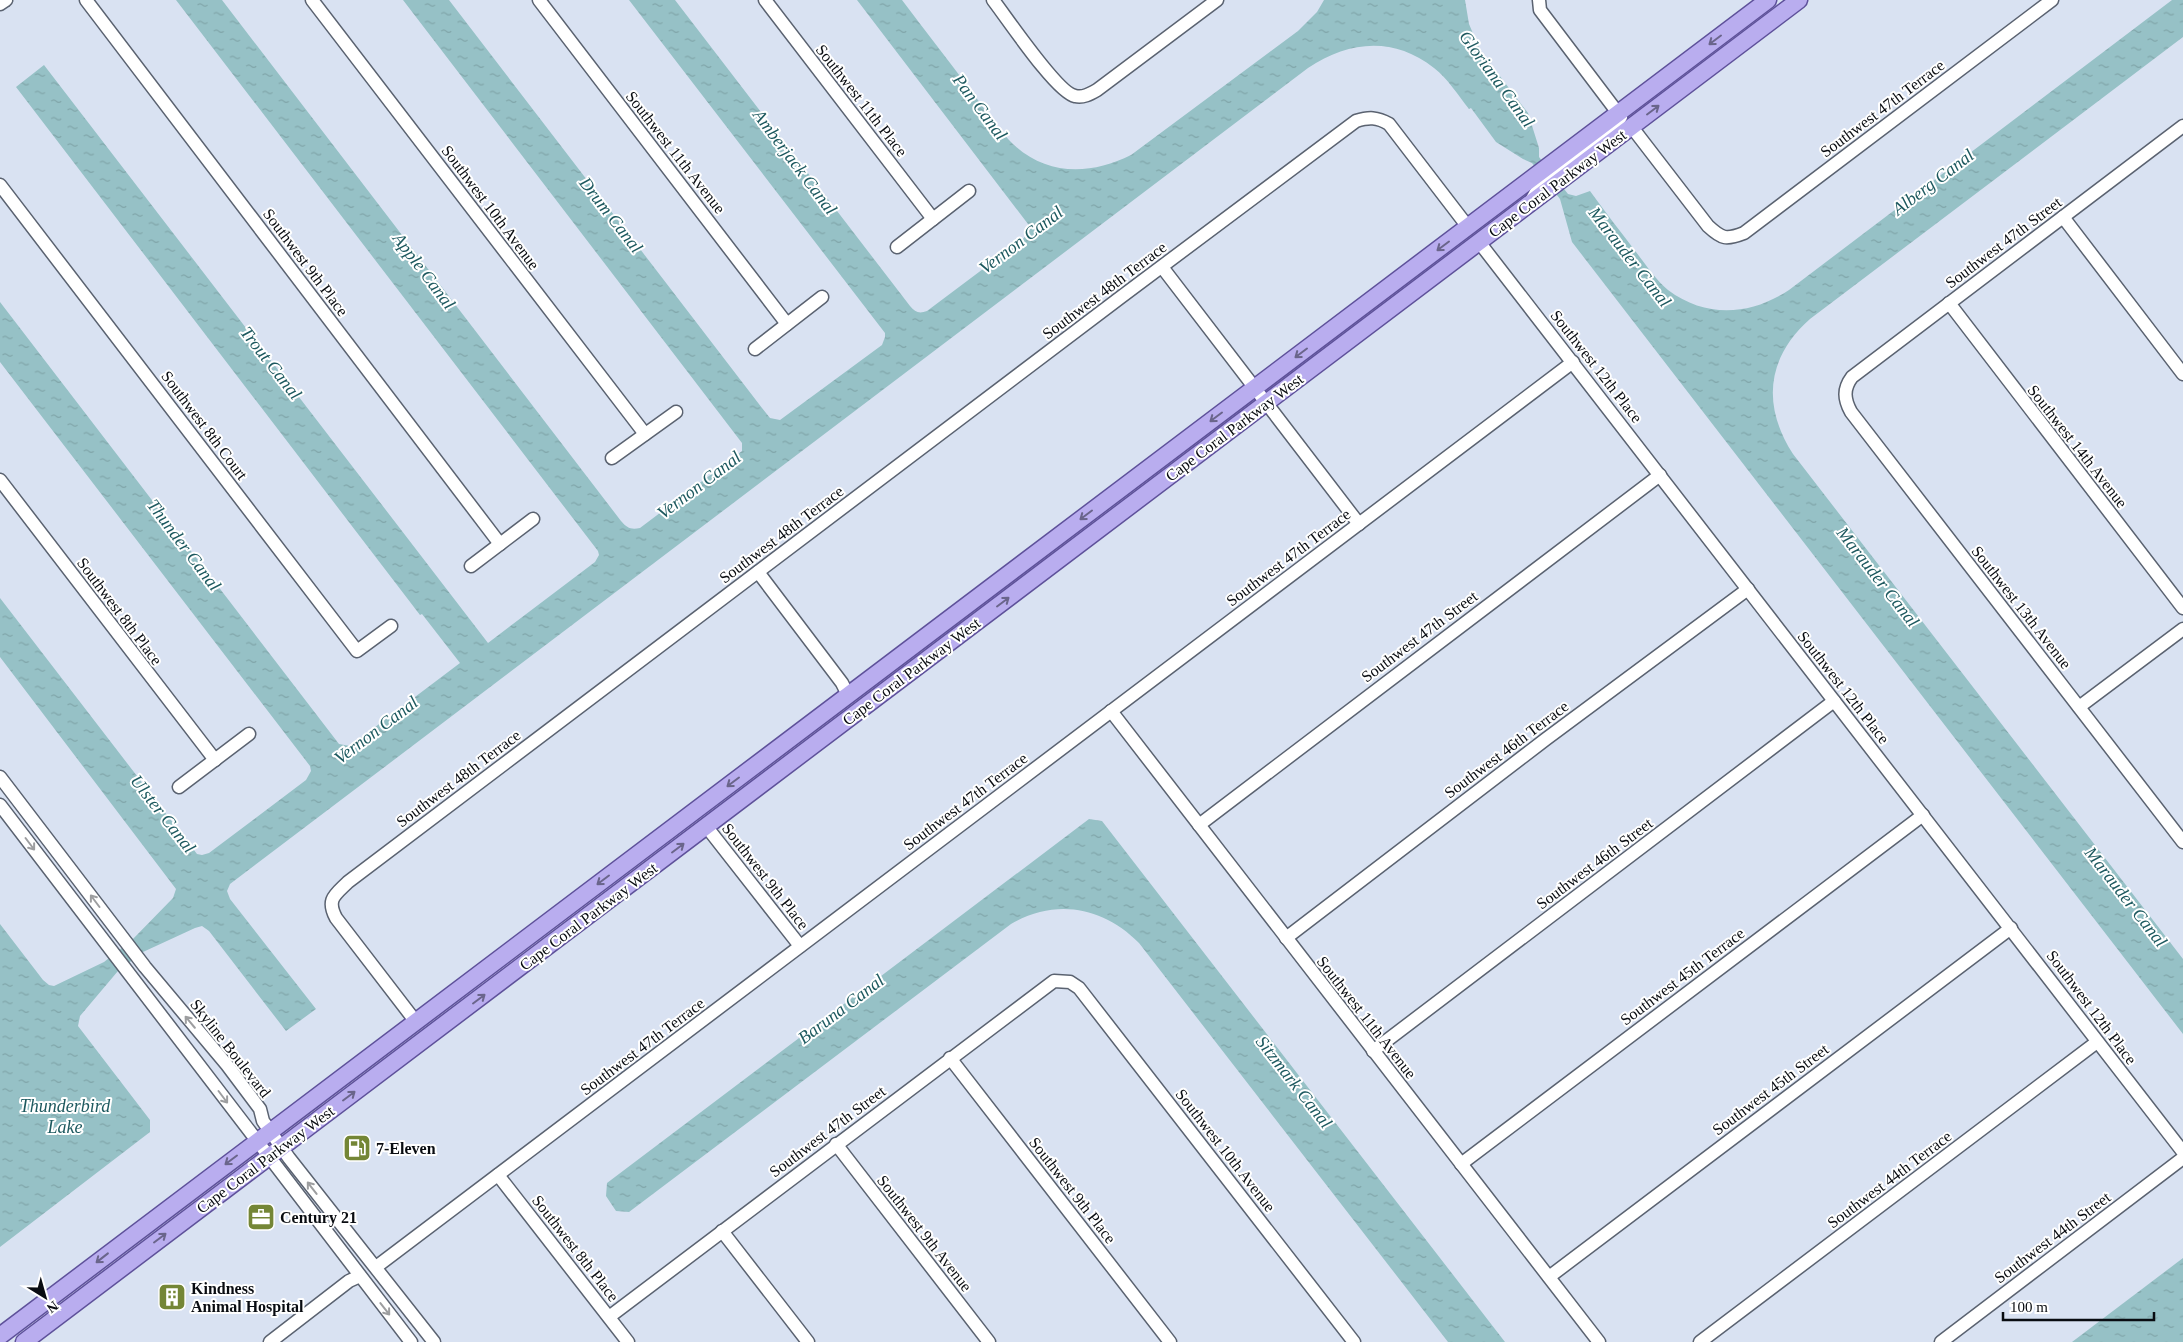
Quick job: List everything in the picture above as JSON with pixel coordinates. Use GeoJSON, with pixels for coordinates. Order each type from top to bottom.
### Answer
{"type":"FeatureCollection","features":[{"type":"Feature","properties":{"kind":"main road","name":"Cape Coral Parkway West"},"geometry":{"type":"LineString","coordinates":[[0,1336],[1768,0]]}},
{"type":"Feature","properties":{"kind":"main road"},"geometry":{"type":"LineString","coordinates":[[1738,46],[1735,40],[1737,35],[1784,0]]}},
{"type":"Feature","properties":{"kind":"main road","name":"Cape Coral Parkway West"},"geometry":{"type":"LineString","coordinates":[[24,1342],[1798,0]]}},
{"type":"Feature","properties":{"kind":"main road"},"geometry":{"type":"LineString","coordinates":[[872,701],[870,693],[873,689],[943,635],[963,609]]}},
{"type":"Feature","properties":{"kind":"main road"},"geometry":{"type":"LineString","coordinates":[[750,793],[761,773],[837,716],[848,695]]}},
{"type":"Feature","properties":{"kind":"street"},"geometry":{"type":"LineString","coordinates":[[0,4],[6,0]]}},
{"type":"Feature","properties":{"kind":"street","name":"Southwest 9th Place"},"geometry":{"type":"LineString","coordinates":[[86,0],[500,544]]}},
{"type":"Feature","properties":{"kind":"street","name":"Southwest 10th Avenue"},"geometry":{"type":"LineString","coordinates":[[312,0],[645,434]]}},
{"type":"Feature","properties":{"kind":"street","name":"Southwest 11th Avenue"},"geometry":{"type":"LineString","coordinates":[[539,0],[787,324]]}},
{"type":"Feature","properties":{"kind":"street","name":"Southwest 11th Place"},"geometry":{"type":"LineString","coordinates":[[765,0],[933,219]]}},
{"type":"Feature","properties":{"kind":"street"},"geometry":{"type":"LineString","coordinates":[[993,0],[1058,85],[1074,96],[1086,96],[1097,90],[1217,0]]}},
{"type":"Feature","properties":{"kind":"street"},"geometry":{"type":"LineString","coordinates":[[1532,201],[1540,184],[1611,132],[1621,120],[1619,113],[1540,10],[1539,0]]}},
{"type":"Feature","properties":{"kind":"street","name":"Southwest 47th Terrace"},"geometry":{"type":"LineString","coordinates":[[1631,126],[1708,226],[1719,236],[1730,239],[1744,233],[2052,0]]}},
{"type":"Feature","properties":{"kind":"street","name":"Southwest 48th Terrace"},"geometry":{"type":"LineString","coordinates":[[416,1022],[336,918],[331,908],[332,897],[348,882],[758,572],[1356,122],[1367,117],[1379,118],[1389,124],[1468,227]]}},
{"type":"Feature","properties":{"kind":"street","name":"Southwest 47th Street"},"geometry":{"type":"LineString","coordinates":[[1845,386],[1852,377],[1949,303],[2063,217],[2181,132]]}},
{"type":"Feature","properties":{"kind":"street","name":"Southwest 8th Court"},"geometry":{"type":"LineString","coordinates":[[0,185],[357,652],[391,626]]}},
{"type":"Feature","properties":{"kind":"street"},"geometry":{"type":"LineString","coordinates":[[897,247],[969,191]]}},
{"type":"Feature","properties":{"kind":"street"},"geometry":{"type":"LineString","coordinates":[[2063,217],[2183,374]]}},
{"type":"Feature","properties":{"kind":"street","name":"Southwest 12th Place"},"geometry":{"type":"LineString","coordinates":[[1479,242],[2183,1152]]}},
{"type":"Feature","properties":{"kind":"street"},"geometry":{"type":"LineString","coordinates":[[1162,267],[1359,524]]}},
{"type":"Feature","properties":{"kind":"street"},"geometry":{"type":"LineString","coordinates":[[754,349],[822,297]]}},
{"type":"Feature","properties":{"kind":"street","name":"Southwest 14th Avenue"},"geometry":{"type":"LineString","coordinates":[[1949,303],[2183,608]]}},
{"type":"Feature","properties":{"kind":"street","name":"Southwest 47th Terrace"},"geometry":{"type":"LineString","coordinates":[[376,1267],[1573,362]]}},
{"type":"Feature","properties":{"kind":"street","name":"Southwest 13th Avenue"},"geometry":{"type":"LineString","coordinates":[[1845,386],[1846,402],[1851,412],[2183,842]]}},
{"type":"Feature","properties":{"kind":"street"},"geometry":{"type":"LineString","coordinates":[[612,458],[676,412]]}},
{"type":"Feature","properties":{"kind":"street","name":"Southwest 47th Street"},"geometry":{"type":"LineString","coordinates":[[1199,825],[1660,475]]}},
{"type":"Feature","properties":{"kind":"street","name":"Southwest 8th Place"},"geometry":{"type":"LineString","coordinates":[[0,480],[215,760]]}},
{"type":"Feature","properties":{"kind":"street"},"geometry":{"type":"LineString","coordinates":[[471,566],[533,519]]}},
{"type":"Feature","properties":{"kind":"street"},"geometry":{"type":"LineString","coordinates":[[758,572],[842,683],[848,695]]}},
{"type":"Feature","properties":{"kind":"street","name":"Southwest 46th Terrace"},"geometry":{"type":"LineString","coordinates":[[1286,938],[1546,739],[1748,589]]}},
{"type":"Feature","properties":{"kind":"street"},"geometry":{"type":"LineString","coordinates":[[2079,707],[2183,629]]}},
{"type":"Feature","properties":{"kind":"street","name":"Southwest 46th Street"},"geometry":{"type":"LineString","coordinates":[[1374,1051],[1834,701]]}},
{"type":"Feature","properties":{"kind":"street","name":"Southwest 11th Avenue"},"geometry":{"type":"LineString","coordinates":[[1111,711],[1598,1342]]}},
{"type":"Feature","properties":{"kind":"street"},"geometry":{"type":"LineString","coordinates":[[180,787],[249,734]]}},
{"type":"Feature","properties":{"kind":"street","name":"Skyline Boulevard"},"geometry":{"type":"LineString","coordinates":[[0,776],[124,940],[232,1071],[260,1110],[263,1121],[281,1147],[434,1342]]}},
{"type":"Feature","properties":{"kind":"street"},"geometry":{"type":"LineString","coordinates":[[0,805],[126,968],[256,1142],[411,1342]]}},
{"type":"Feature","properties":{"kind":"street","name":"Southwest 45th Terrace"},"geometry":{"type":"LineString","coordinates":[[1461,1164],[1923,815]]}},
{"type":"Feature","properties":{"kind":"street","name":"Southwest 9th Place"},"geometry":{"type":"LineString","coordinates":[[706,826],[800,946]]}},
{"type":"Feature","properties":{"kind":"street","name":"Southwest 45th Street"},"geometry":{"type":"LineString","coordinates":[[1549,1277],[2011,928]]}},
{"type":"Feature","properties":{"kind":"street","name":"Southwest 47th Street"},"geometry":{"type":"LineString","coordinates":[[609,1317],[1045,987],[1054,981],[1070,982]]}},
{"type":"Feature","properties":{"kind":"street","name":"Southwest 10th Avenue"},"geometry":{"type":"LineString","coordinates":[[1070,982],[1079,988],[1097,1010],[1354,1342]]}},
{"type":"Feature","properties":{"kind":"street","name":"Southwest 44th Terrace"},"geometry":{"type":"LineString","coordinates":[[1700,1342],[2097,1042]]}},
{"type":"Feature","properties":{"kind":"street","name":"Southwest 9th Place"},"geometry":{"type":"LineString","coordinates":[[950,1058],[1170,1342]]}},
{"type":"Feature","properties":{"kind":"street","name":"Southwest 9th Avenue"},"geometry":{"type":"LineString","coordinates":[[836,1144],[989,1342]]}},
{"type":"Feature","properties":{"kind":"street","name":"Southwest 44th Street"},"geometry":{"type":"LineString","coordinates":[[1941,1342],[2183,1158]]}},
{"type":"Feature","properties":{"kind":"street","name":"Southwest 8th Place"},"geometry":{"type":"LineString","coordinates":[[498,1175],[628,1342]]}},
{"type":"Feature","properties":{"kind":"street"},"geometry":{"type":"LineString","coordinates":[[313,1216],[324,1222],[357,1262],[376,1267]]}},
{"type":"Feature","properties":{"kind":"street"},"geometry":{"type":"LineString","coordinates":[[722,1230],[808,1342]]}},
{"type":"Feature","properties":{"kind":"street"},"geometry":{"type":"LineString","coordinates":[[270,1342],[349,1281],[360,1276]]}},
{"type":"Feature","properties":{"kind":"street"},"geometry":{"type":"LineString","coordinates":[[360,1276],[382,1287],[416,1331],[428,1342]]}},
{"type":"Feature","properties":{"kind":"water"},"geometry":{"type":"Polygon","coordinates":[[[176,0],[222,0],[621,521],[627,527],[634,529],[640,528],[742,451],[742,443],[403,0],[449,0],[762,408],[770,418],[780,420],[882,345],[885,333],[629,0],[675,0],[910,306],[915,311],[922,312],[927,311],[1023,239],[1027,234],[1028,224],[857,0],[902,0],[1009,140],[1022,152],[1051,166],[1083,169],[1099,167],[1131,155],[1298,31],[1317,12],[1324,0],[1465,0],[1469,24],[1480,50],[1528,113],[1539,148],[1539,157],[1568,194],[1576,196],[1590,191],[1651,272],[1668,290],[1698,306],[1729,310],[1760,305],[1789,290],[2172,0],[2183,0],[2183,37],[1810,319],[1795,334],[1784,350],[1777,366],[1773,383],[1773,400],[1776,418],[1793,454],[2183,959],[2183,1034],[1572,242],[1560,199],[1532,163],[1496,142],[1471,108],[1469,109],[1448,82],[1434,68],[1403,51],[1371,46],[1339,52],[1308,68],[230,884],[227,891],[230,899],[316,1009],[286,1031],[209,931],[202,926],[143,952],[118,971],[80,1016],[78,1026],[150,1120],[150,1132],[0,1247],[0,924],[43,980],[49,985],[54,986],[104,962],[132,940],[173,898],[176,889],[0,657],[0,598],[197,854],[209,853],[306,780],[311,771],[310,766],[0,362],[0,302],[339,744],[350,746],[460,663],[422,614],[420,615],[16,87],[44,65],[488,643],[595,562],[599,555],[598,551],[176,0]]]}},
{"type":"Feature","properties":{"kind":"water"},"geometry":{"type":"Polygon","coordinates":[[[1089,819],[1102,821],[1505,1342],[1448,1342],[1139,943],[1110,921],[1095,914],[1078,910],[1045,911],[1011,924],[629,1212],[616,1211],[606,1196],[607,1183],[1089,819]]]}},
{"type":"Feature","properties":{"kind":"water"},"geometry":{"type":"Polygon","coordinates":[[[2183,1258],[2183,1342],[2072,1342],[2183,1258]]]}},
{"type":"Feature","properties":{"kind":"place","name":"7-Eleven"},"geometry":{"type":"Point","coordinates":[357,1148]}},
{"type":"Feature","properties":{"kind":"place","name":"Century 21"},"geometry":{"type":"Point","coordinates":[261,1217]}},
{"type":"Feature","properties":{"kind":"place","name":"Kindness Animal Hospital"},"geometry":{"type":"Point","coordinates":[172,1297]}},
{"type":"Feature","properties":{"kind":"water label","name":"Gloriana Canal"},"geometry":{"type":"Point","coordinates":[1497,79]}},
{"type":"Feature","properties":{"kind":"water label","name":"Pan Canal"},"geometry":{"type":"Point","coordinates":[980,107]}},
{"type":"Feature","properties":{"kind":"water label","name":"Amberjack Canal"},"geometry":{"type":"Point","coordinates":[795,162]}},
{"type":"Feature","properties":{"kind":"water label","name":"Alberg Canal"},"geometry":{"type":"Point","coordinates":[1933,182]}},
{"type":"Feature","properties":{"kind":"water label","name":"Drum Canal"},"geometry":{"type":"Point","coordinates":[611,215]}},
{"type":"Feature","properties":{"kind":"water label","name":"Vernon Canal"},"geometry":{"type":"Point","coordinates":[1021,240]}},
{"type":"Feature","properties":{"kind":"water label","name":"Marauder Canal"},"geometry":{"type":"Point","coordinates":[1630,257]}},
{"type":"Feature","properties":{"kind":"water label","name":"Apple Canal"},"geometry":{"type":"Point","coordinates":[424,271]}},
{"type":"Feature","properties":{"kind":"water label","name":"Trout Canal"},"geometry":{"type":"Point","coordinates":[271,363]}},
{"type":"Feature","properties":{"kind":"water label","name":"Vernon Canal"},"geometry":{"type":"Point","coordinates":[699,485]}},
{"type":"Feature","properties":{"kind":"water label","name":"Thunder Canal"},"geometry":{"type":"Point","coordinates":[184,545]}},
{"type":"Feature","properties":{"kind":"water label","name":"Marauder Canal"},"geometry":{"type":"Point","coordinates":[1878,577]}},
{"type":"Feature","properties":{"kind":"water label","name":"Vernon Canal"},"geometry":{"type":"Point","coordinates":[376,730]}},
{"type":"Feature","properties":{"kind":"water label","name":"Ulster Canal"},"geometry":{"type":"Point","coordinates":[163,814]}},
{"type":"Feature","properties":{"kind":"water label","name":"Marauder Canal"},"geometry":{"type":"Point","coordinates":[2126,897]}},
{"type":"Feature","properties":{"kind":"water label","name":"Baruna Canal"},"geometry":{"type":"Point","coordinates":[841,1009]}},
{"type":"Feature","properties":{"kind":"water label","name":"Sitzmark Canal"},"geometry":{"type":"Point","coordinates":[1294,1082]}},
{"type":"Feature","properties":{"kind":"water label","name":"Thunderbird Lake"},"geometry":{"type":"Point","coordinates":[65,1116]}}]}
